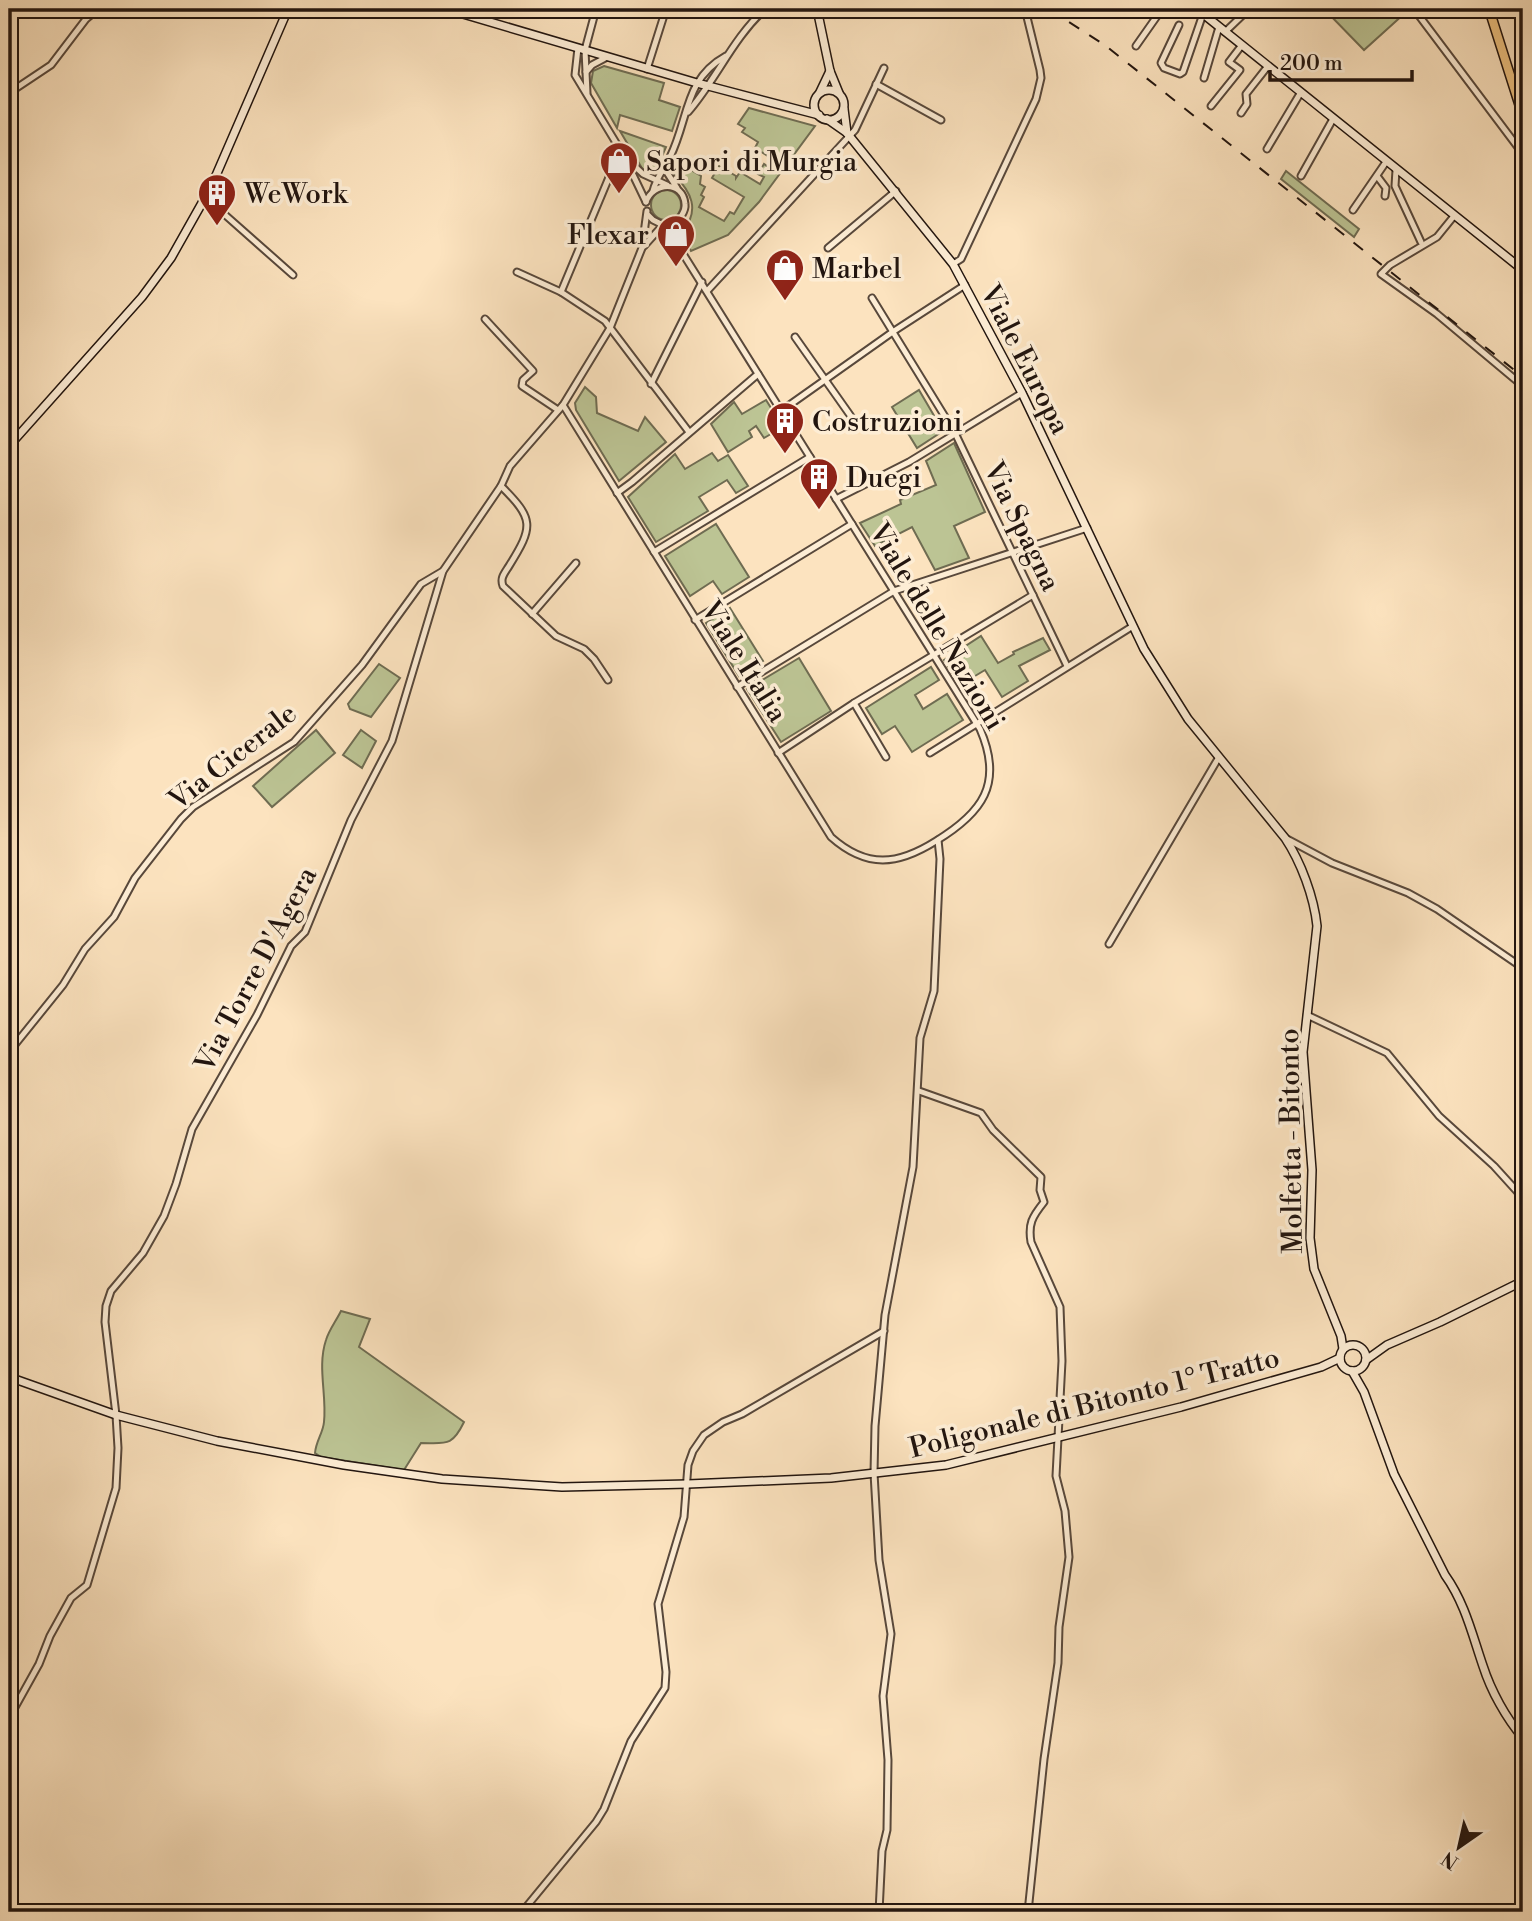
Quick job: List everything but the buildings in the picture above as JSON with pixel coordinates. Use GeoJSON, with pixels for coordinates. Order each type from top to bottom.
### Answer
{"type":"FeatureCollection","features":[{"type":"Feature","properties":{"kind":"main road"},"geometry":{"type":"LineString","coordinates":[[9,446],[158,277],[206,198],[288,9]]}},
{"type":"Feature","properties":{"kind":"main road"},"geometry":{"type":"LineString","coordinates":[[446,9],[647,69],[823,117],[840,115],[844,106]]}},
{"type":"Feature","properties":{"kind":"main road"},"geometry":{"type":"LineString","coordinates":[[817,9],[830,71],[844,106],[848,135]]}},
{"type":"Feature","properties":{"kind":"main road"},"geometry":{"type":"LineString","coordinates":[[1489,9],[1523,116]]}},
{"type":"Feature","properties":{"kind":"main road"},"geometry":{"type":"LineString","coordinates":[[1200,11],[1523,271]]}},
{"type":"Feature","properties":{"kind":"main road"},"geometry":{"type":"LineString","coordinates":[[823,117],[815,107],[830,71]]}},
{"type":"Feature","properties":{"kind":"main road"},"geometry":{"type":"LineString","coordinates":[[796,110],[831,90],[839,94]]}},
{"type":"Feature","properties":{"kind":"main road","name":"Viale Europa"},"geometry":{"type":"LineString","coordinates":[[823,117],[848,135],[953,264],[1022,393],[1144,649],[1180,707],[1219,757]]}},
{"type":"Feature","properties":{"kind":"main road","name":"Molfetta - Bitonto"},"geometry":{"type":"LineString","coordinates":[[1219,757],[1285,838],[1315,910],[1316,943],[1303,1052],[1312,1155],[1309,1216],[1311,1254],[1343,1342],[1342,1358]]}},
{"type":"Feature","properties":{"kind":"main road"},"geometry":{"type":"LineString","coordinates":[[1352,1371],[1387,1345],[1523,1281]]}},
{"type":"Feature","properties":{"kind":"main road","name":"Molfetta - Bitonto"},"geometry":{"type":"LineString","coordinates":[[1335,1319],[1359,1347]]}},
{"type":"Feature","properties":{"kind":"main road","name":"Poligonale di Bitonto 1° Tratto"},"geometry":{"type":"LineString","coordinates":[[9,1377],[117,1415],[217,1441],[344,1465],[442,1479],[562,1487],[688,1484],[874,1473],[946,1465],[1181,1407],[1321,1367],[1359,1347],[1387,1345]]}},
{"type":"Feature","properties":{"kind":"main road"},"geometry":{"type":"LineString","coordinates":[[1359,1347],[1364,1364],[1364,1392]]}},
{"type":"Feature","properties":{"kind":"main road"},"geometry":{"type":"LineString","coordinates":[[1342,1358],[1364,1392],[1394,1474],[1441,1569],[1456,1590],[1468,1617],[1483,1670],[1523,1738]]}},
{"type":"Feature","properties":{"kind":"street"},"geometry":{"type":"LineString","coordinates":[[9,90],[51,65],[86,19],[98,9]]}},
{"type":"Feature","properties":{"kind":"street"},"geometry":{"type":"LineString","coordinates":[[596,9],[575,75],[622,153],[646,202],[642,248]]}},
{"type":"Feature","properties":{"kind":"street"},"geometry":{"type":"LineString","coordinates":[[647,69],[666,9]]}},
{"type":"Feature","properties":{"kind":"street"},"geometry":{"type":"LineString","coordinates":[[686,115],[709,86],[726,56],[765,9]]}},
{"type":"Feature","properties":{"kind":"street"},"geometry":{"type":"LineString","coordinates":[[953,264],[961,259],[1036,100],[1040,70],[1025,9]]}},
{"type":"Feature","properties":{"kind":"street"},"geometry":{"type":"LineString","coordinates":[[1136,46],[1162,9]]}},
{"type":"Feature","properties":{"kind":"street"},"geometry":{"type":"LineString","coordinates":[[1204,78],[1222,29],[1249,9]]}},
{"type":"Feature","properties":{"kind":"street"},"geometry":{"type":"LineString","coordinates":[[1414,9],[1523,155]]}},
{"type":"Feature","properties":{"kind":"street"},"geometry":{"type":"LineString","coordinates":[[1179,25],[1161,63],[1164,68],[1180,74],[1183,72],[1200,11]]}},
{"type":"Feature","properties":{"kind":"street"},"geometry":{"type":"LineString","coordinates":[[1211,106],[1240,71],[1229,62],[1242,45]]}},
{"type":"Feature","properties":{"kind":"street"},"geometry":{"type":"LineString","coordinates":[[582,49],[588,96]]}},
{"type":"Feature","properties":{"kind":"street"},"geometry":{"type":"LineString","coordinates":[[646,202],[669,159],[697,83],[709,68],[726,56]]}},
{"type":"Feature","properties":{"kind":"street"},"geometry":{"type":"LineString","coordinates":[[586,72],[592,65],[607,57]]}},
{"type":"Feature","properties":{"kind":"street"},"geometry":{"type":"LineString","coordinates":[[1241,113],[1247,104],[1246,94],[1268,66]]}},
{"type":"Feature","properties":{"kind":"street"},"geometry":{"type":"LineString","coordinates":[[708,290],[848,135],[855,131],[884,68]]}},
{"type":"Feature","properties":{"kind":"street"},"geometry":{"type":"LineString","coordinates":[[876,84],[941,120]]}},
{"type":"Feature","properties":{"kind":"street"},"geometry":{"type":"LineString","coordinates":[[1267,149],[1301,93]]}},
{"type":"Feature","properties":{"kind":"street"},"geometry":{"type":"LineString","coordinates":[[1301,177],[1333,119]]}},
{"type":"Feature","properties":{"kind":"street"},"geometry":{"type":"LineString","coordinates":[[622,153],[639,172],[675,189]]}},
{"type":"Feature","properties":{"kind":"street"},"geometry":{"type":"LineString","coordinates":[[561,292],[622,153]]}},
{"type":"Feature","properties":{"kind":"street"},"geometry":{"type":"LineString","coordinates":[[642,248],[664,225],[679,220],[685,209],[685,202],[668,174],[669,159]]}},
{"type":"Feature","properties":{"kind":"street"},"geometry":{"type":"LineString","coordinates":[[1353,210],[1387,162]]}},
{"type":"Feature","properties":{"kind":"street"},"geometry":{"type":"LineString","coordinates":[[1396,170],[1395,186],[1421,242]]}},
{"type":"Feature","properties":{"kind":"street"},"geometry":{"type":"LineString","coordinates":[[1377,176],[1386,188],[1385,196]]}},
{"type":"Feature","properties":{"kind":"street"},"geometry":{"type":"LineString","coordinates":[[653,191],[662,186],[675,189]]}},
{"type":"Feature","properties":{"kind":"street"},"geometry":{"type":"LineString","coordinates":[[828,247],[895,191]]}},
{"type":"Feature","properties":{"kind":"street"},"geometry":{"type":"LineString","coordinates":[[206,198],[293,275]]}},
{"type":"Feature","properties":{"kind":"street"},"geometry":{"type":"LineString","coordinates":[[647,211],[653,220],[664,225]]}},
{"type":"Feature","properties":{"kind":"street"},"geometry":{"type":"LineString","coordinates":[[1454,216],[1442,233],[1388,266],[1381,274],[1437,313],[1523,386]]}},
{"type":"Feature","properties":{"kind":"street","name":"Viale delle Nazioni"},"geometry":{"type":"LineString","coordinates":[[679,220],[677,228],[681,250]]}},
{"type":"Feature","properties":{"kind":"street","name":"Viale delle Nazioni"},"geometry":{"type":"LineString","coordinates":[[664,225],[708,290],[977,723],[989,754],[990,774],[985,796],[974,814],[938,840]]}},
{"type":"Feature","properties":{"kind":"street","name":"Via Torre D'Agera"},"geometry":{"type":"LineString","coordinates":[[9,1718],[71,1598],[87,1585],[116,1488],[117,1415],[105,1322],[111,1291],[143,1253],[163,1216],[176,1184],[192,1129],[257,1015],[291,946],[305,932],[351,820],[392,741],[443,571],[501,486],[510,466],[561,408],[610,328],[642,248]]}},
{"type":"Feature","properties":{"kind":"street"},"geometry":{"type":"LineString","coordinates":[[517,272],[561,292],[599,316],[689,432]]}},
{"type":"Feature","properties":{"kind":"street"},"geometry":{"type":"LineString","coordinates":[[651,384],[702,282]]}},
{"type":"Feature","properties":{"kind":"street"},"geometry":{"type":"LineString","coordinates":[[781,411],[894,331],[965,285]]}},
{"type":"Feature","properties":{"kind":"street","name":"Via Spagna"},"geometry":{"type":"LineString","coordinates":[[872,298],[955,433],[1067,666]]}},
{"type":"Feature","properties":{"kind":"street"},"geometry":{"type":"LineString","coordinates":[[485,319],[533,371],[523,380],[522,386],[561,408]]}},
{"type":"Feature","properties":{"kind":"street"},"geometry":{"type":"LineString","coordinates":[[795,337],[857,425]]}},
{"type":"Feature","properties":{"kind":"street"},"geometry":{"type":"LineString","coordinates":[[617,493],[758,374]]}},
{"type":"Feature","properties":{"kind":"street"},"geometry":{"type":"LineString","coordinates":[[836,499],[909,462],[1022,393]]}},
{"type":"Feature","properties":{"kind":"street","name":"Viale Italia"},"geometry":{"type":"LineString","coordinates":[[561,408],[654,552],[826,831],[848,850],[866,859],[887,860],[912,855],[938,840]]}},
{"type":"Feature","properties":{"kind":"street"},"geometry":{"type":"LineString","coordinates":[[654,552],[810,457]]}},
{"type":"Feature","properties":{"kind":"street"},"geometry":{"type":"LineString","coordinates":[[501,486],[520,505],[526,514],[527,524],[522,543],[501,582],[503,586],[556,636],[584,649],[608,680]]}},
{"type":"Feature","properties":{"kind":"street"},"geometry":{"type":"LineString","coordinates":[[695,620],[852,524]]}},
{"type":"Feature","properties":{"kind":"street"},"geometry":{"type":"LineString","coordinates":[[737,687],[894,591],[1087,528]]}},
{"type":"Feature","properties":{"kind":"street"},"geometry":{"type":"LineString","coordinates":[[532,614],[576,563]]}},
{"type":"Feature","properties":{"kind":"street","name":"Via Cicerale"},"geometry":{"type":"LineString","coordinates":[[9,1052],[63,985],[85,950],[114,917],[135,878],[181,819],[193,807],[294,742],[362,665],[421,584],[443,571]]}},
{"type":"Feature","properties":{"kind":"street"},"geometry":{"type":"LineString","coordinates":[[778,753],[854,703],[1032,595]]}},
{"type":"Feature","properties":{"kind":"street"},"geometry":{"type":"LineString","coordinates":[[930,753],[1133,626]]}},
{"type":"Feature","properties":{"kind":"street"},"geometry":{"type":"LineString","coordinates":[[854,703],[886,757]]}},
{"type":"Feature","properties":{"kind":"street"},"geometry":{"type":"LineString","coordinates":[[1109,944],[1219,757]]}},
{"type":"Feature","properties":{"kind":"street"},"geometry":{"type":"LineString","coordinates":[[1285,838],[1332,863],[1408,893],[1523,968]]}},
{"type":"Feature","properties":{"kind":"street"},"geometry":{"type":"LineString","coordinates":[[878,1912],[882,1851],[887,1830],[888,1760],[883,1696],[891,1634],[879,1560],[874,1473],[875,1426],[884,1331],[900,1228],[913,1167],[920,1038],[934,991],[940,859],[938,840]]}},
{"type":"Feature","properties":{"kind":"street"},"geometry":{"type":"LineString","coordinates":[[1307,1015],[1387,1053],[1440,1116],[1494,1166],[1523,1198]]}},
{"type":"Feature","properties":{"kind":"street"},"geometry":{"type":"LineString","coordinates":[[919,1091],[981,1113],[993,1130],[1041,1177],[1040,1190],[1044,1202],[1030,1220],[1029,1231],[1062,1317],[1056,1476],[1065,1511],[1069,1557],[1028,1912]]}},
{"type":"Feature","properties":{"kind":"street"},"geometry":{"type":"LineString","coordinates":[[522,1912],[596,1822],[604,1809],[631,1741],[665,1688],[666,1672],[658,1604],[684,1517],[688,1465],[693,1451],[704,1435],[884,1331]]}},
{"type":"Feature","properties":{"kind":"green space"},"geometry":{"type":"Polygon","coordinates":[[[1324,9],[1400,9],[1405,13],[1364,50],[1324,9]]]}},
{"type":"Feature","properties":{"kind":"green space"},"geometry":{"type":"Polygon","coordinates":[[[604,66],[664,83],[659,100],[680,107],[672,131],[620,115],[617,128],[591,83],[593,71],[604,66]]]}},
{"type":"Feature","properties":{"kind":"green space"},"geometry":{"type":"Polygon","coordinates":[[[749,108],[815,126],[759,202],[728,235],[691,251],[682,233],[691,216],[691,201],[685,187],[673,173],[676,161],[701,176],[700,184],[705,187],[699,207],[724,221],[730,212],[734,214],[744,197],[712,178],[719,166],[736,178],[740,172],[760,184],[764,177],[758,174],[764,164],[770,168],[774,160],[755,148],[758,142],[742,132],[745,128],[738,124],[749,108]]]}},
{"type":"Feature","properties":{"kind":"green space"},"geometry":{"type":"Polygon","coordinates":[[[620,131],[666,147],[656,170],[643,170],[620,131]]]}},
{"type":"Feature","properties":{"kind":"green space"},"geometry":{"type":"Polygon","coordinates":[[[1286,171],[1359,229],[1354,237],[1281,179],[1286,171]]]}},
{"type":"Feature","properties":{"kind":"green space"},"geometry":{"type":"Polygon","coordinates":[[[666,190],[676,195],[681,205],[676,215],[666,220],[656,215],[651,205],[656,195],[666,190]]]}},
{"type":"Feature","properties":{"kind":"green space"},"geometry":{"type":"Polygon","coordinates":[[[585,387],[596,397],[597,413],[638,431],[645,417],[666,442],[619,481],[576,410],[575,403],[585,387]]]}},
{"type":"Feature","properties":{"kind":"green space"},"geometry":{"type":"Polygon","coordinates":[[[919,390],[943,431],[917,448],[892,407],[919,390]]]}},
{"type":"Feature","properties":{"kind":"green space"},"geometry":{"type":"Polygon","coordinates":[[[766,400],[783,427],[764,438],[756,426],[749,431],[752,437],[728,452],[711,424],[734,402],[742,414],[766,400]]]}},
{"type":"Feature","properties":{"kind":"green space"},"geometry":{"type":"Polygon","coordinates":[[[954,443],[985,512],[954,526],[969,558],[935,570],[912,527],[875,546],[860,523],[901,504],[900,500],[936,485],[926,461],[954,443]]]}},
{"type":"Feature","properties":{"kind":"green space"},"geometry":{"type":"Polygon","coordinates":[[[712,453],[718,461],[728,455],[748,486],[736,493],[727,480],[699,497],[708,511],[656,542],[628,497],[675,454],[685,469],[712,453]]]}},
{"type":"Feature","properties":{"kind":"green space"},"geometry":{"type":"Polygon","coordinates":[[[716,524],[749,577],[722,594],[713,581],[690,596],[665,556],[716,524]]]}},
{"type":"Feature","properties":{"kind":"green space"},"geometry":{"type":"Polygon","coordinates":[[[730,608],[763,661],[739,676],[706,623],[730,608]]]}},
{"type":"Feature","properties":{"kind":"green space"},"geometry":{"type":"Polygon","coordinates":[[[981,636],[998,663],[1014,654],[1013,652],[1043,638],[1050,650],[1019,666],[1028,681],[1002,697],[985,670],[960,685],[944,660],[981,636]]]}},
{"type":"Feature","properties":{"kind":"green space"},"geometry":{"type":"Polygon","coordinates":[[[799,658],[831,711],[781,742],[747,689],[799,658]]]}},
{"type":"Feature","properties":{"kind":"green space"},"geometry":{"type":"Polygon","coordinates":[[[379,664],[400,678],[371,717],[350,709],[348,704],[379,664]]]}},
{"type":"Feature","properties":{"kind":"green space"},"geometry":{"type":"Polygon","coordinates":[[[931,667],[939,680],[915,695],[923,709],[947,694],[963,720],[912,752],[895,726],[882,734],[866,708],[931,667]]]}},
{"type":"Feature","properties":{"kind":"green space"},"geometry":{"type":"Polygon","coordinates":[[[316,730],[335,753],[272,807],[253,786],[316,730]]]}},
{"type":"Feature","properties":{"kind":"green space"},"geometry":{"type":"Polygon","coordinates":[[[361,730],[376,741],[362,768],[343,755],[361,730]]]}},
{"type":"Feature","properties":{"kind":"green space"},"geometry":{"type":"Polygon","coordinates":[[[341,1311],[370,1319],[359,1347],[464,1422],[452,1440],[421,1443],[404,1470],[321,1457],[315,1453],[324,1422],[323,1350],[341,1311]]]}},
{"type":"Feature","properties":{"kind":"railway"},"geometry":{"type":"LineString","coordinates":[[1049,9],[1106,46],[1523,377]]}},
{"type":"Feature","properties":{"kind":"place","name":"Sapori di Murgia"},"geometry":{"type":"Point","coordinates":[619,195]}},
{"type":"Feature","properties":{"kind":"place","name":"WeWork"},"geometry":{"type":"Point","coordinates":[217,227]}},
{"type":"Feature","properties":{"kind":"place","name":"Flexar"},"geometry":{"type":"Point","coordinates":[676,268]}},
{"type":"Feature","properties":{"kind":"place","name":"Marbel"},"geometry":{"type":"Point","coordinates":[785,302]}},
{"type":"Feature","properties":{"kind":"place","name":"Costruzioni"},"geometry":{"type":"Point","coordinates":[785,455]}},
{"type":"Feature","properties":{"kind":"place","name":"Duegi"},"geometry":{"type":"Point","coordinates":[819,511]}}]}
